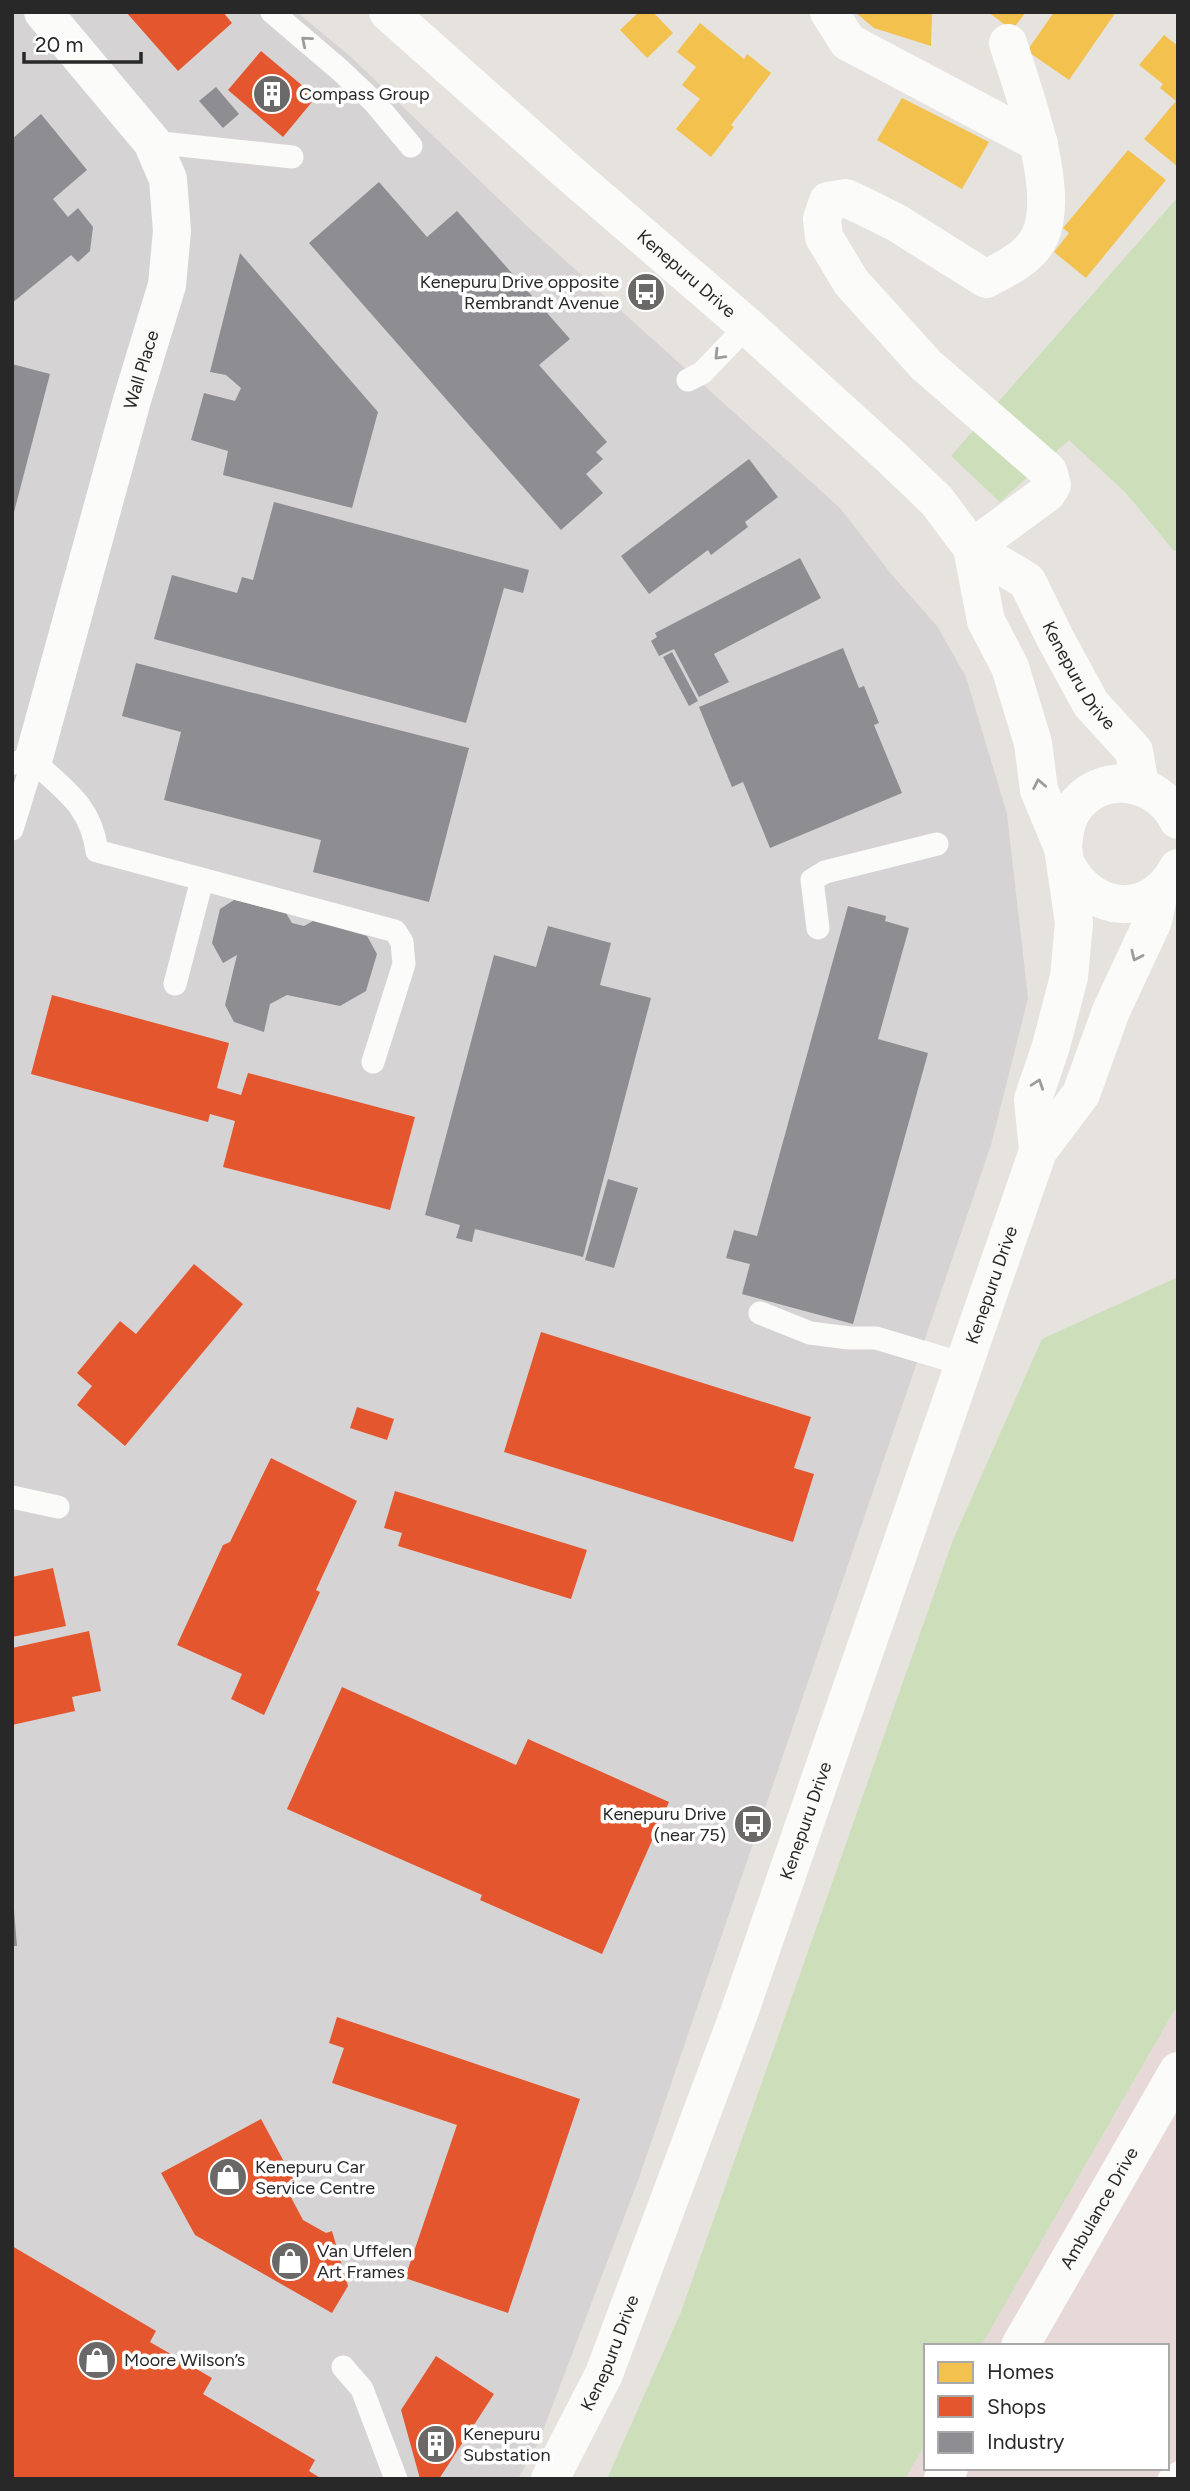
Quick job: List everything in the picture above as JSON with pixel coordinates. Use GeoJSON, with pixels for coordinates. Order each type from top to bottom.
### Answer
{"type":"FeatureCollection","features":[{"type":"Feature","properties":{"kind":"main road","name":"Wall Place"},"geometry":{"type":"LineString","coordinates":[[22,762],[167,285],[172,231],[168,179],[152,142],[43,12]]}},
{"type":"Feature","properties":{"kind":"main road","name":"Kenepuru Drive"},"geometry":{"type":"LineString","coordinates":[[388,12],[747,326],[937,501],[972,548],[1027,581],[1091,704],[1134,751],[1163,798]]}},
{"type":"Feature","properties":{"kind":"main road"},"geometry":{"type":"LineString","coordinates":[[829,12],[848,43],[1039,143]]}},
{"type":"Feature","properties":{"kind":"main road"},"geometry":{"type":"LineString","coordinates":[[972,548],[1047,494],[1052,485],[1048,471],[926,365],[850,282],[824,237],[822,219],[828,201],[846,198],[897,223],[986,279],[1019,261],[1040,237],[1046,204],[1039,143],[1008,43]]}},
{"type":"Feature","properties":{"kind":"main road","name":"Kenepuru Drive"},"geometry":{"type":"LineString","coordinates":[[972,548],[986,621],[1010,667],[1033,743],[1039,790],[1076,883],[1091,895],[1108,902],[1126,904],[1143,901],[1171,880]]}},
{"type":"Feature","properties":{"kind":"main road","name":"Kenepuru Drive"},"geometry":{"type":"LineString","coordinates":[[1038,1151],[1033,1100],[1051,1046],[1069,977],[1074,923],[1065,857],[1065,828],[1073,811],[1085,797],[1102,787],[1121,783],[1163,798]]}},
{"type":"Feature","properties":{"kind":"main road","name":"Kenepuru Drive"},"geometry":{"type":"LineString","coordinates":[[550,2479],[604,2374],[723,2054],[1038,1151],[1081,1094],[1111,1011],[1171,880]]}},
{"type":"Feature","properties":{"kind":"main road","name":"Ambulance Drive"},"geometry":{"type":"LineString","coordinates":[[1021,2344],[1178,2071]]}},
{"type":"Feature","properties":{"kind":"lane"},"geometry":{"type":"LineString","coordinates":[[272,12],[375,103],[411,146]]}},
{"type":"Feature","properties":{"kind":"lane"},"geometry":{"type":"LineString","coordinates":[[152,142],[292,157]]}},
{"type":"Feature","properties":{"kind":"lane"},"geometry":{"type":"LineString","coordinates":[[688,380],[702,373],[747,326]]}},
{"type":"Feature","properties":{"kind":"lane"},"geometry":{"type":"LineString","coordinates":[[12,829],[22,762],[78,801],[94,830],[97,851],[395,931],[402,942],[404,964],[373,1062]]}},
{"type":"Feature","properties":{"kind":"lane"},"geometry":{"type":"LineString","coordinates":[[817,928],[812,880],[825,872],[937,844]]}},
{"type":"Feature","properties":{"kind":"lane"},"geometry":{"type":"LineString","coordinates":[[175,984],[202,880]]}},
{"type":"Feature","properties":{"kind":"lane"},"geometry":{"type":"LineString","coordinates":[[760,1313],[810,1333],[876,1338],[963,1364]]}},
{"type":"Feature","properties":{"kind":"lane"},"geometry":{"type":"LineString","coordinates":[[12,1497],[58,1507]]}},
{"type":"Feature","properties":{"kind":"lane"},"geometry":{"type":"LineString","coordinates":[[344,2367],[362,2389],[396,2479]]}},
{"type":"Feature","properties":{"kind":"lane"},"geometry":{"type":"LineString","coordinates":[[1170,2479],[1178,2473]]}},
{"type":"Feature","properties":{"kind":"shaded area"},"geometry":{"type":"Polygon","coordinates":[[[12,12],[297,12],[351,57],[527,226],[840,508],[892,575],[937,626],[966,677],[1007,814],[1028,998],[991,1145],[639,2178],[539,2441],[518,2479],[12,2479],[12,12]]]}},
{"type":"Feature","properties":{"kind":"shaded area"},"geometry":{"type":"Polygon","coordinates":[[[1178,2004],[1178,2479],[905,2479],[924,2446],[924,2470],[1169,2470],[1169,2344],[982,2344],[1178,2004]]]}},
{"type":"Feature","properties":{"kind":"green space"},"geometry":{"type":"Polygon","coordinates":[[[1178,197],[1178,550],[1174,551],[1126,493],[1069,440],[1000,502],[951,456],[1178,197]]]}},
{"type":"Feature","properties":{"kind":"green space"},"geometry":{"type":"Polygon","coordinates":[[[1178,1277],[1178,2004],[982,2344],[924,2344],[924,2446],[905,2479],[607,2479],[681,2312],[953,1540],[1042,1339],[1178,1277]]]}},
{"type":"Feature","properties":{"kind":"building: Homes"},"geometry":{"type":"Polygon","coordinates":[[[639,12],[653,12],[673,33],[647,58],[620,30],[639,12]]]}},
{"type":"Feature","properties":{"kind":"building: Homes"},"geometry":{"type":"Polygon","coordinates":[[[855,12],[932,12],[931,46],[874,28],[855,12]]]}},
{"type":"Feature","properties":{"kind":"building: Homes"},"geometry":{"type":"Polygon","coordinates":[[[988,12],[1026,12],[1012,30],[988,12]]]}},
{"type":"Feature","properties":{"kind":"building: Homes"},"geometry":{"type":"Polygon","coordinates":[[[1054,12],[1116,12],[1069,80],[1027,51],[1054,12]]]}},
{"type":"Feature","properties":{"kind":"building: Homes"},"geometry":{"type":"Polygon","coordinates":[[[700,23],[744,59],[747,54],[771,73],[731,125],[734,127],[711,157],[676,129],[700,99],[682,85],[696,67],[677,52],[700,23]]]}},
{"type":"Feature","properties":{"kind":"building: Homes"},"geometry":{"type":"Polygon","coordinates":[[[1164,35],[1178,46],[1178,167],[1144,139],[1176,101],[1160,88],[1163,84],[1139,65],[1164,35]]]}},
{"type":"Feature","properties":{"kind":"building: Homes"},"geometry":{"type":"Polygon","coordinates":[[[902,98],[989,142],[962,189],[877,140],[902,98]]]}},
{"type":"Feature","properties":{"kind":"building: Homes"},"geometry":{"type":"Polygon","coordinates":[[[1128,150],[1166,180],[1086,278],[1054,252],[1069,233],[1063,228],[1128,150]]]}},
{"type":"Feature","properties":{"kind":"building: Shops"},"geometry":{"type":"Polygon","coordinates":[[[126,12],[223,12],[232,23],[178,71],[126,12]]]}},
{"type":"Feature","properties":{"kind":"building: Shops","name":"Compass Group"},"geometry":{"type":"Polygon","coordinates":[[[261,51],[316,97],[283,137],[228,90],[261,51]]]}},
{"type":"Feature","properties":{"kind":"building: Shops"},"geometry":{"type":"Polygon","coordinates":[[[52,995],[229,1043],[217,1088],[241,1095],[248,1073],[415,1117],[390,1210],[223,1167],[235,1121],[210,1114],[208,1122],[31,1074],[52,995]]]}},
{"type":"Feature","properties":{"kind":"building: Shops"},"geometry":{"type":"Polygon","coordinates":[[[194,1264],[243,1304],[125,1446],[77,1405],[92,1386],[77,1373],[120,1321],[136,1334],[194,1264]]]}},
{"type":"Feature","properties":{"kind":"building: Shops"},"geometry":{"type":"Polygon","coordinates":[[[541,1332],[811,1417],[794,1468],[814,1474],[793,1542],[504,1452],[541,1332]]]}},
{"type":"Feature","properties":{"kind":"building: Shops"},"geometry":{"type":"Polygon","coordinates":[[[357,1407],[394,1419],[387,1440],[350,1428],[357,1407]]]}},
{"type":"Feature","properties":{"kind":"building: Shops"},"geometry":{"type":"Polygon","coordinates":[[[271,1458],[357,1501],[316,1590],[320,1592],[264,1715],[231,1699],[242,1674],[177,1645],[223,1545],[230,1542],[271,1458]]]}},
{"type":"Feature","properties":{"kind":"building: Shops"},"geometry":{"type":"Polygon","coordinates":[[[395,1491],[587,1550],[571,1599],[398,1546],[402,1533],[384,1528],[395,1491]]]}},
{"type":"Feature","properties":{"kind":"building: Shops"},"geometry":{"type":"Polygon","coordinates":[[[53,1568],[66,1626],[12,1637],[12,1577],[53,1568]]]}},
{"type":"Feature","properties":{"kind":"building: Shops"},"geometry":{"type":"Polygon","coordinates":[[[89,1631],[101,1691],[72,1697],[75,1711],[12,1725],[12,1648],[89,1631]]]}},
{"type":"Feature","properties":{"kind":"building: Shops"},"geometry":{"type":"Polygon","coordinates":[[[342,1687],[516,1765],[528,1739],[669,1802],[602,1954],[480,1900],[482,1895],[287,1809],[342,1687]]]}},
{"type":"Feature","properties":{"kind":"building: Shops"},"geometry":{"type":"Polygon","coordinates":[[[337,2017],[580,2099],[508,2313],[405,2278],[457,2125],[332,2083],[344,2048],[329,2043],[337,2017]]]}},
{"type":"Feature","properties":{"kind":"building: Shops"},"geometry":{"type":"Polygon","coordinates":[[[261,2119],[295,2182],[285,2186],[303,2220],[326,2233],[332,2231],[348,2286],[332,2313],[195,2235],[161,2173],[261,2119]]]}},
{"type":"Feature","properties":{"kind":"building: Shops","name":"Moore Wilson’s"},"geometry":{"type":"Polygon","coordinates":[[[12,2246],[156,2331],[150,2342],[212,2378],[203,2394],[315,2460],[309,2471],[322,2479],[12,2479],[12,2246]]]}},
{"type":"Feature","properties":{"kind":"building: Shops","name":"Kenepuru Substation"},"geometry":{"type":"Polygon","coordinates":[[[436,2356],[494,2394],[439,2479],[420,2479],[401,2410],[436,2356]]]}},
{"type":"Feature","properties":{"kind":"building: Industry"},"geometry":{"type":"Polygon","coordinates":[[[216,87],[239,114],[223,128],[199,101],[216,87]]]}},
{"type":"Feature","properties":{"kind":"building: Industry"},"geometry":{"type":"Polygon","coordinates":[[[41,114],[87,170],[53,199],[68,217],[78,208],[93,227],[90,251],[78,262],[71,255],[12,303],[12,139],[41,114]]]}},
{"type":"Feature","properties":{"kind":"building: Industry"},"geometry":{"type":"Polygon","coordinates":[[[379,182],[427,237],[457,211],[570,339],[539,365],[607,442],[596,452],[603,459],[586,474],[603,493],[561,530],[309,243],[379,182]]]}},
{"type":"Feature","properties":{"kind":"building: Industry"},"geometry":{"type":"Polygon","coordinates":[[[240,253],[378,412],[352,508],[223,475],[228,451],[191,440],[204,393],[235,401],[241,388],[226,375],[210,372],[240,253]]]}},
{"type":"Feature","properties":{"kind":"building: Industry"},"geometry":{"type":"Polygon","coordinates":[[[12,364],[50,374],[13,516],[12,516],[12,364]]]}},
{"type":"Feature","properties":{"kind":"building: Industry"},"geometry":{"type":"Polygon","coordinates":[[[749,459],[778,497],[745,522],[748,527],[711,555],[708,550],[649,594],[621,556],[749,459]]]}},
{"type":"Feature","properties":{"kind":"building: Industry"},"geometry":{"type":"Polygon","coordinates":[[[274,502],[529,570],[523,593],[504,588],[466,723],[154,639],[172,575],[237,593],[242,577],[253,580],[274,502]]]}},
{"type":"Feature","properties":{"kind":"building: Industry"},"geometry":{"type":"Polygon","coordinates":[[[800,558],[821,598],[714,654],[729,682],[699,697],[674,649],[659,656],[651,641],[657,637],[655,633],[800,558]]]}},
{"type":"Feature","properties":{"kind":"building: Industry"},"geometry":{"type":"Polygon","coordinates":[[[843,648],[859,688],[864,686],[879,723],[874,725],[902,793],[770,848],[743,782],[732,787],[699,707],[843,648]]]}},
{"type":"Feature","properties":{"kind":"building: Industry"},"geometry":{"type":"Polygon","coordinates":[[[672,652],[698,701],[689,706],[663,657],[672,652]]]}},
{"type":"Feature","properties":{"kind":"building: Industry"},"geometry":{"type":"Polygon","coordinates":[[[136,663],[469,748],[429,902],[313,872],[321,840],[164,800],[181,732],[122,716],[136,663]]]}},
{"type":"Feature","properties":{"kind":"building: Industry"},"geometry":{"type":"Polygon","coordinates":[[[234,900],[286,913],[292,923],[304,926],[313,921],[367,936],[377,954],[366,991],[340,1006],[287,995],[270,1004],[264,1032],[234,1022],[225,1005],[237,955],[223,963],[212,943],[220,909],[234,900]]]}},
{"type":"Feature","properties":{"kind":"building: Industry"},"geometry":{"type":"Polygon","coordinates":[[[848,906],[886,916],[885,921],[909,928],[878,1039],[928,1053],[853,1324],[742,1294],[750,1264],[726,1258],[734,1230],[757,1236],[848,906]]]}},
{"type":"Feature","properties":{"kind":"building: Industry"},"geometry":{"type":"Polygon","coordinates":[[[548,926],[611,943],[600,985],[651,998],[583,1257],[475,1229],[472,1242],[456,1238],[460,1225],[425,1215],[494,955],[536,967],[548,926]]]}},
{"type":"Feature","properties":{"kind":"building: Industry"},"geometry":{"type":"Polygon","coordinates":[[[608,1179],[638,1188],[614,1268],[585,1260],[608,1179]]]}},
{"type":"Feature","properties":{"kind":"building: Industry"},"geometry":{"type":"Polygon","coordinates":[[[14,1910],[17,1946],[12,1946],[14,1910]]]}},
{"type":"Feature","properties":{"kind":"place","name":"Compass Group"},"geometry":{"type":"Point","coordinates":[272,94]}},
{"type":"Feature","properties":{"kind":"place","name":"Kenepuru Drive opposite Rembrandt Avenue"},"geometry":{"type":"Point","coordinates":[646,292]}},
{"type":"Feature","properties":{"kind":"place","name":"Kenepuru Drive (near 75)"},"geometry":{"type":"Point","coordinates":[753,1824]}},
{"type":"Feature","properties":{"kind":"place","name":"Kenepuru Car Service Centre"},"geometry":{"type":"Point","coordinates":[228,2177]}},
{"type":"Feature","properties":{"kind":"place","name":"Van Uffelen Art Frames"},"geometry":{"type":"Point","coordinates":[290,2261]}},
{"type":"Feature","properties":{"kind":"place","name":"Moore Wilson’s"},"geometry":{"type":"Point","coordinates":[97,2360]}},
{"type":"Feature","properties":{"kind":"place","name":"Kenepuru Substation"},"geometry":{"type":"Point","coordinates":[436,2444]}}]}
